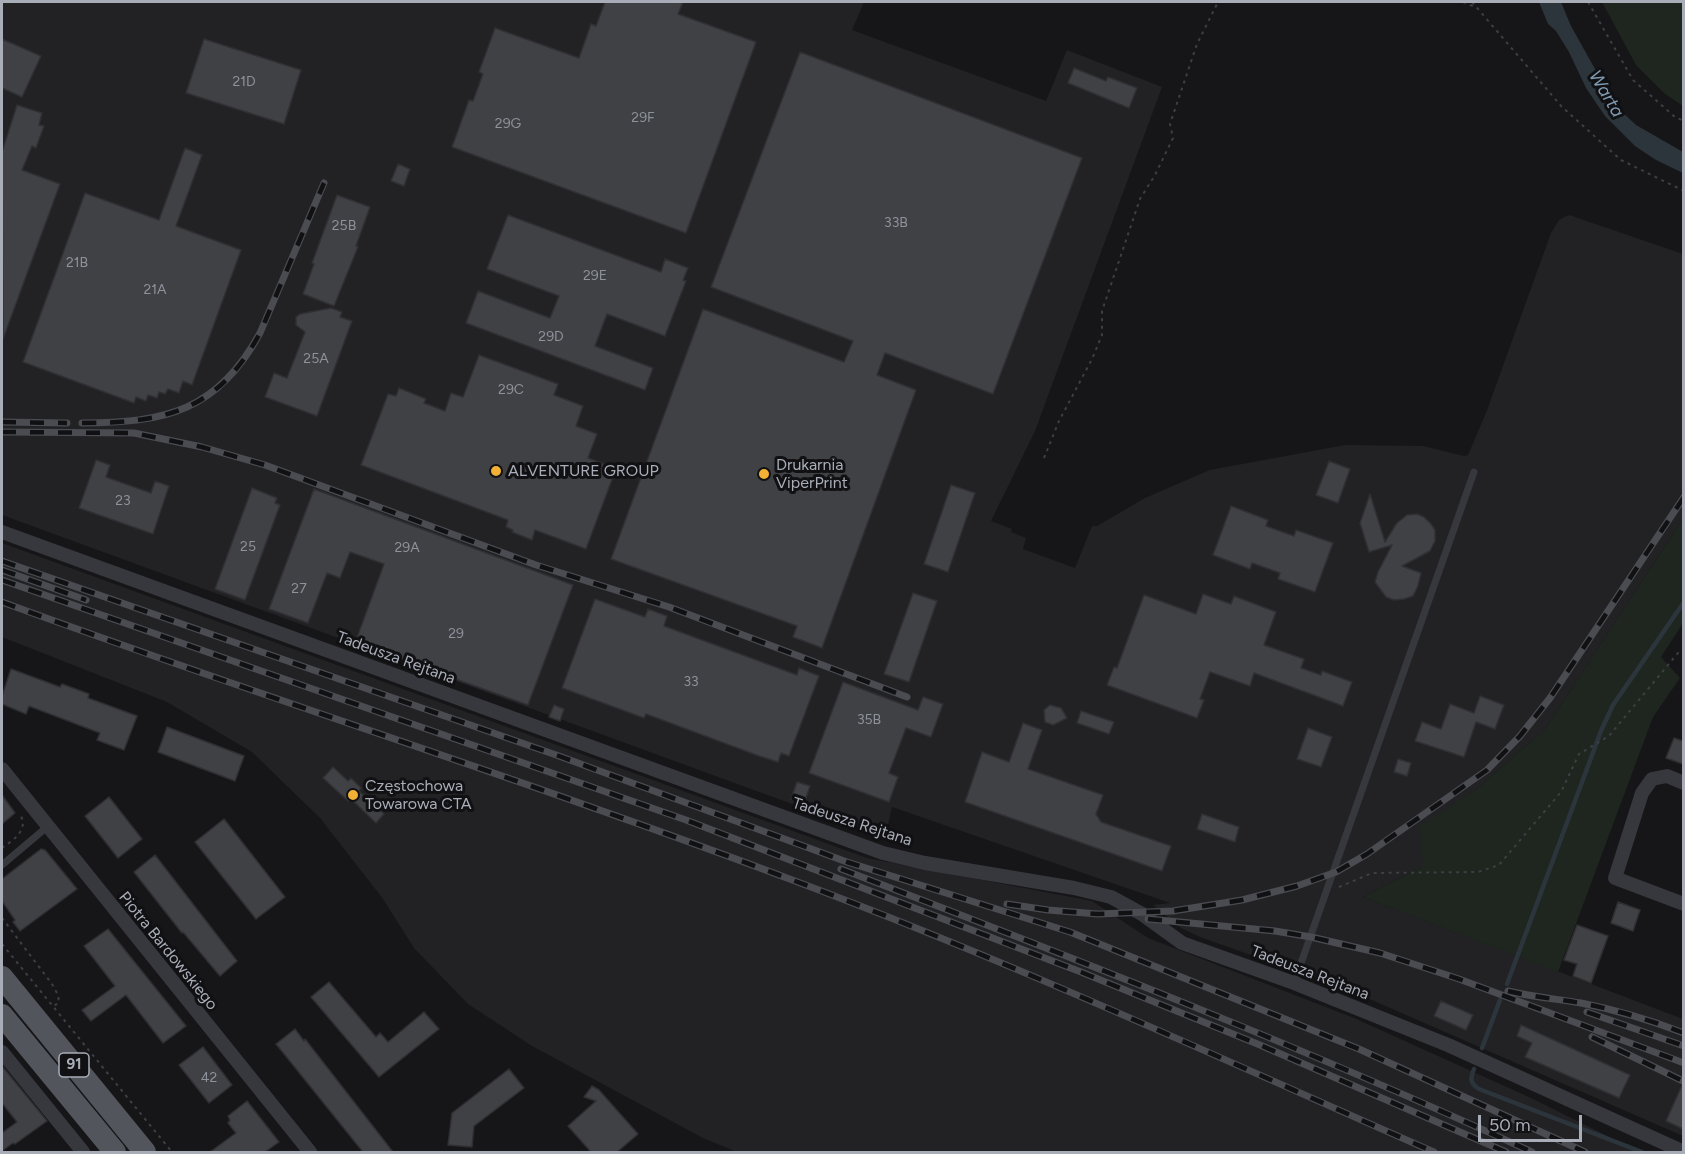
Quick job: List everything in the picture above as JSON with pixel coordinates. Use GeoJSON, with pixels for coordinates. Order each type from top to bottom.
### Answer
{"type":"FeatureCollection","features":[{"type":"Feature","properties":{"kind":"main road","name":"91"},"geometry":{"type":"LineString","coordinates":[[2,977],[145,1152]]}},
{"type":"Feature","properties":{"kind":"main road","name":"91"},"geometry":{"type":"LineString","coordinates":[[2,1015],[115,1152]]}},
{"type":"Feature","properties":{"kind":"street","name":"Tadeusza Rejtana"},"geometry":{"type":"LineString","coordinates":[[2,532],[883,853],[925,863],[1074,888],[1111,897],[1142,914],[1182,943],[1294,984],[1448,1045],[1683,1152]]}},
{"type":"Feature","properties":{"kind":"street","name":"Piotra Bardowskiego"},"geometry":{"type":"LineString","coordinates":[[2,769],[310,1152]]}},
{"type":"Feature","properties":{"kind":"street"},"geometry":{"type":"LineString","coordinates":[[1683,783],[1667,776],[1652,780],[1642,793],[1615,878],[1683,904]]}},
{"type":"Feature","properties":{"kind":"street"},"geometry":{"type":"LineString","coordinates":[[2,1052],[83,1152]]}},
{"type":"Feature","properties":{"kind":"lane"},"geometry":{"type":"LineString","coordinates":[[1294,984],[1474,472]]}},
{"type":"Feature","properties":{"kind":"lane"},"geometry":{"type":"LineString","coordinates":[[2,865],[47,827]]}},
{"type":"Feature","properties":{"kind":"path"},"geometry":{"type":"LineString","coordinates":[[1044,458],[1059,421],[1102,335],[1102,311],[1140,200],[1173,138],[1170,124],[1197,44],[1218,2]]}},
{"type":"Feature","properties":{"kind":"path"},"geometry":{"type":"LineString","coordinates":[[1463,2],[1480,9]]}},
{"type":"Feature","properties":{"kind":"path"},"geometry":{"type":"LineString","coordinates":[[1472,2],[1562,107],[1621,160],[1683,191]]}},
{"type":"Feature","properties":{"kind":"path"},"geometry":{"type":"LineString","coordinates":[[1588,2],[1633,80],[1667,111],[1683,121]]}},
{"type":"Feature","properties":{"kind":"path"},"geometry":{"type":"LineString","coordinates":[[1327,892],[1372,873],[1478,872],[1499,865],[1561,792],[1579,754],[1609,736],[1678,653],[1683,656]]}},
{"type":"Feature","properties":{"kind":"path"},"geometry":{"type":"LineString","coordinates":[[2,848],[21,831],[24,822],[21,814]]}},
{"type":"Feature","properties":{"kind":"path"},"geometry":{"type":"LineString","coordinates":[[2,918],[52,984],[59,1002],[53,1007]]}},
{"type":"Feature","properties":{"kind":"path"},"geometry":{"type":"LineString","coordinates":[[2,944],[172,1152]]}},
{"type":"Feature","properties":{"kind":"shaded area"},"geometry":{"type":"Polygon","coordinates":[[[2,2],[864,2],[852,30],[1046,101],[1067,50],[1162,87],[1035,431],[991,521],[1012,529],[1011,532],[1026,538],[1023,549],[1075,568],[1092,526],[1097,526],[1145,498],[1210,470],[1345,445],[1423,446],[1468,455],[1486,413],[1551,233],[1559,220],[1564,217],[1570,215],[1683,254],[1683,519],[1545,729],[1476,790],[1450,808],[1423,866],[1363,897],[1683,1019],[1683,1136],[1349,990],[1200,937],[1181,928],[1153,905],[1170,903],[892,807],[885,838],[2,515],[2,2]]]}},
{"type":"Feature","properties":{"kind":"shaded area"},"geometry":{"type":"Polygon","coordinates":[[[1602,2],[1683,2],[1683,106],[1664,93],[1636,65],[1602,2]]]}},
{"type":"Feature","properties":{"kind":"shaded area"},"geometry":{"type":"Polygon","coordinates":[[[1683,519],[1683,623],[1661,657],[1680,678],[1653,717],[1558,972],[1363,897],[1423,866],[1420,826],[1476,790],[1545,729],[1683,519]]]}},
{"type":"Feature","properties":{"kind":"shaded area"},"geometry":{"type":"Polygon","coordinates":[[[2,543],[867,858],[1092,901],[1148,938],[1354,1018],[1531,1098],[1640,1152],[737,1152],[703,1138],[532,1046],[468,1004],[414,948],[383,899],[320,818],[252,752],[167,702],[2,637],[2,543]]]}},
{"type":"Feature","properties":{"kind":"water","name":"Warta"},"geometry":{"type":"Polygon","coordinates":[[[1539,2],[1561,2],[1571,26],[1622,112],[1636,125],[1683,152],[1683,173],[1656,160],[1635,146],[1605,116],[1586,88],[1556,31],[1548,24],[1539,2]]]}},
{"type":"Feature","properties":{"kind":"building"},"geometry":{"type":"Polygon","coordinates":[[[605,2],[683,2],[678,14],[756,42],[686,233],[452,147],[469,100],[473,101],[483,74],[479,72],[495,28],[579,58],[591,24],[596,26],[605,2]]]}},
{"type":"Feature","properties":{"kind":"building"},"geometry":{"type":"Polygon","coordinates":[[[2,39],[41,56],[22,97],[2,88],[2,39]]]}},
{"type":"Feature","properties":{"kind":"building"},"geometry":{"type":"Polygon","coordinates":[[[204,39],[301,70],[284,124],[186,93],[204,39]]]}},
{"type":"Feature","properties":{"kind":"building"},"geometry":{"type":"Polygon","coordinates":[[[800,52],[1082,158],[993,394],[885,353],[877,375],[916,390],[822,648],[793,637],[797,626],[611,559],[703,309],[844,362],[853,341],[711,287],[800,52]]]}},
{"type":"Feature","properties":{"kind":"building"},"geometry":{"type":"Polygon","coordinates":[[[1074,68],[1106,81],[1108,77],[1137,88],[1129,108],[1068,83],[1074,68]]]}},
{"type":"Feature","properties":{"kind":"building"},"geometry":{"type":"Polygon","coordinates":[[[17,105],[42,113],[39,125],[44,126],[36,148],[32,146],[22,170],[60,184],[3,339],[2,152],[17,105]]]}},
{"type":"Feature","properties":{"kind":"building"},"geometry":{"type":"Polygon","coordinates":[[[185,148],[202,155],[176,226],[241,250],[192,385],[183,381],[179,393],[168,389],[165,394],[159,392],[157,398],[148,395],[146,401],[136,397],[134,403],[23,362],[85,193],[159,220],[185,148]]]}},
{"type":"Feature","properties":{"kind":"building"},"geometry":{"type":"Polygon","coordinates":[[[398,164],[410,169],[404,186],[391,181],[398,164]]]}},
{"type":"Feature","properties":{"kind":"building"},"geometry":{"type":"Polygon","coordinates":[[[337,195],[370,207],[356,246],[358,247],[334,306],[303,294],[337,195]]]}},
{"type":"Feature","properties":{"kind":"building"},"geometry":{"type":"Polygon","coordinates":[[[508,215],[661,272],[665,259],[688,268],[683,280],[686,281],[665,336],[607,314],[595,346],[653,368],[645,390],[466,323],[478,291],[550,318],[559,296],[487,269],[508,215]]]}},
{"type":"Feature","properties":{"kind":"building"},"geometry":{"type":"Polygon","coordinates":[[[331,308],[342,312],[340,317],[352,321],[317,416],[265,397],[274,373],[287,378],[305,332],[296,325],[296,317],[300,314],[331,308]]]}},
{"type":"Feature","properties":{"kind":"building","name":"ALVENTURE GROUP"},"geometry":{"type":"Polygon","coordinates":[[[479,355],[558,384],[554,395],[583,406],[576,426],[597,434],[588,458],[616,469],[586,549],[535,530],[532,540],[506,527],[508,520],[361,465],[388,394],[396,396],[399,388],[426,399],[424,403],[445,411],[451,393],[463,397],[479,355]]]}},
{"type":"Feature","properties":{"kind":"building"},"geometry":{"type":"Polygon","coordinates":[[[96,460],[110,465],[106,477],[151,493],[155,481],[169,486],[153,534],[79,508],[96,460]]]}},
{"type":"Feature","properties":{"kind":"building"},"geometry":{"type":"Polygon","coordinates":[[[1329,461],[1350,469],[1338,503],[1316,495],[1329,461]]]}},
{"type":"Feature","properties":{"kind":"building"},"geometry":{"type":"Polygon","coordinates":[[[951,485],[975,493],[948,572],[924,564],[951,485]]]}},
{"type":"Feature","properties":{"kind":"building"},"geometry":{"type":"Polygon","coordinates":[[[252,488],[277,498],[275,503],[280,505],[245,600],[215,589],[252,488]]]}},
{"type":"Feature","properties":{"kind":"building"},"geometry":{"type":"Polygon","coordinates":[[[314,489],[573,585],[528,705],[355,643],[384,564],[350,552],[340,578],[327,573],[308,623],[269,609],[314,489]]]}},
{"type":"Feature","properties":{"kind":"building"},"geometry":{"type":"Polygon","coordinates":[[[1370,494],[1385,542],[1397,523],[1407,515],[1417,514],[1424,517],[1435,530],[1435,541],[1430,551],[1402,566],[1421,573],[1413,596],[1394,600],[1386,597],[1375,582],[1392,545],[1369,552],[1360,523],[1370,494]]]}},
{"type":"Feature","properties":{"kind":"building"},"geometry":{"type":"Polygon","coordinates":[[[1231,506],[1268,520],[1266,526],[1294,536],[1296,530],[1333,543],[1315,592],[1278,579],[1280,573],[1252,563],[1250,569],[1213,555],[1231,506]]]}},
{"type":"Feature","properties":{"kind":"building"},"geometry":{"type":"Polygon","coordinates":[[[913,593],[937,601],[909,682],[884,674],[913,593]]]}},
{"type":"Feature","properties":{"kind":"building"},"geometry":{"type":"Polygon","coordinates":[[[1203,594],[1231,604],[1234,596],[1276,612],[1264,645],[1304,659],[1301,668],[1321,675],[1322,671],[1352,682],[1343,706],[1254,673],[1250,686],[1210,672],[1200,699],[1204,700],[1197,718],[1107,685],[1114,667],[1117,668],[1144,595],[1196,614],[1203,594]]]}},
{"type":"Feature","properties":{"kind":"building"},"geometry":{"type":"Polygon","coordinates":[[[595,599],[645,617],[648,609],[667,616],[664,626],[797,675],[799,668],[819,676],[789,756],[781,753],[778,762],[646,714],[644,718],[562,688],[595,599]]]}},
{"type":"Feature","properties":{"kind":"building"},"geometry":{"type":"Polygon","coordinates":[[[11,669],[60,687],[62,684],[89,694],[88,698],[137,716],[124,750],[97,740],[100,733],[29,706],[26,714],[2,704],[2,696],[11,669]]]}},
{"type":"Feature","properties":{"kind":"building"},"geometry":{"type":"Polygon","coordinates":[[[843,682],[918,710],[923,697],[943,704],[931,737],[906,728],[889,773],[898,777],[889,802],[809,773],[843,682]]]}},
{"type":"Feature","properties":{"kind":"building"},"geometry":{"type":"Polygon","coordinates":[[[1480,696],[1504,705],[1495,729],[1476,722],[1464,757],[1415,741],[1422,722],[1441,729],[1450,704],[1474,713],[1480,696]]]}},
{"type":"Feature","properties":{"kind":"building"},"geometry":{"type":"Polygon","coordinates":[[[554,705],[564,709],[560,721],[549,717],[554,705]]]}},
{"type":"Feature","properties":{"kind":"building"},"geometry":{"type":"Polygon","coordinates":[[[1050,705],[1061,708],[1067,718],[1053,725],[1045,722],[1044,710],[1050,705]]]}},
{"type":"Feature","properties":{"kind":"building"},"geometry":{"type":"Polygon","coordinates":[[[1081,711],[1114,722],[1109,734],[1077,723],[1081,711]]]}},
{"type":"Feature","properties":{"kind":"building"},"geometry":{"type":"Polygon","coordinates":[[[1023,723],[1042,730],[1028,769],[1103,795],[1096,814],[1101,822],[1171,846],[1162,871],[965,802],[982,752],[1009,762],[1023,723]]]}},
{"type":"Feature","properties":{"kind":"building"},"geometry":{"type":"Polygon","coordinates":[[[167,727],[244,756],[235,781],[158,752],[167,727]]]}},
{"type":"Feature","properties":{"kind":"building"},"geometry":{"type":"Polygon","coordinates":[[[1308,728],[1332,737],[1321,767],[1297,759],[1308,728]]]}},
{"type":"Feature","properties":{"kind":"building"},"geometry":{"type":"Polygon","coordinates":[[[1674,738],[1683,741],[1683,764],[1666,758],[1674,738]]]}},
{"type":"Feature","properties":{"kind":"building"},"geometry":{"type":"Polygon","coordinates":[[[1398,759],[1411,763],[1407,776],[1394,772],[1398,759]]]}},
{"type":"Feature","properties":{"kind":"building","name":"Częstochowa Towarowa CTA"},"geometry":{"type":"Polygon","coordinates":[[[333,767],[348,781],[351,778],[361,788],[359,791],[384,814],[376,823],[351,799],[348,801],[323,778],[333,767]]]}},
{"type":"Feature","properties":{"kind":"building"},"geometry":{"type":"Polygon","coordinates":[[[797,782],[810,786],[804,804],[791,799],[797,782]]]}},
{"type":"Feature","properties":{"kind":"building"},"geometry":{"type":"Polygon","coordinates":[[[2,795],[15,813],[2,824],[2,795]]]}},
{"type":"Feature","properties":{"kind":"building"},"geometry":{"type":"Polygon","coordinates":[[[109,797],[142,839],[118,858],[85,816],[109,797]]]}},
{"type":"Feature","properties":{"kind":"building"},"geometry":{"type":"Polygon","coordinates":[[[1202,814],[1239,827],[1235,842],[1197,829],[1202,814]]]}},
{"type":"Feature","properties":{"kind":"building"},"geometry":{"type":"Polygon","coordinates":[[[224,819],[285,897],[256,919],[195,842],[224,819]]]}},
{"type":"Feature","properties":{"kind":"building"},"geometry":{"type":"Polygon","coordinates":[[[41,849],[45,850],[77,889],[20,931],[2,901],[2,879],[41,849]]]}},
{"type":"Feature","properties":{"kind":"building"},"geometry":{"type":"Polygon","coordinates":[[[155,855],[237,961],[220,976],[182,933],[134,872],[155,855]]]}},
{"type":"Feature","properties":{"kind":"building"},"geometry":{"type":"Polygon","coordinates":[[[1618,902],[1640,910],[1633,931],[1611,923],[1618,902]]]}},
{"type":"Feature","properties":{"kind":"building"},"geometry":{"type":"Polygon","coordinates":[[[1577,925],[1608,936],[1591,983],[1573,976],[1577,964],[1564,960],[1577,925]]]}},
{"type":"Feature","properties":{"kind":"building"},"geometry":{"type":"Polygon","coordinates":[[[108,929],[186,1026],[163,1043],[126,995],[91,1021],[82,1010],[115,986],[84,946],[108,929]]]}},
{"type":"Feature","properties":{"kind":"building"},"geometry":{"type":"Polygon","coordinates":[[[329,982],[376,1037],[380,1033],[388,1042],[424,1012],[439,1029],[379,1077],[311,997],[329,982]]]}},
{"type":"Feature","properties":{"kind":"building"},"geometry":{"type":"Polygon","coordinates":[[[1441,1001],[1473,1015],[1466,1030],[1434,1016],[1441,1001]]]}},
{"type":"Feature","properties":{"kind":"building"},"geometry":{"type":"Polygon","coordinates":[[[1521,1025],[1630,1075],[1619,1098],[1525,1057],[1532,1043],[1517,1036],[1521,1025]]]}},
{"type":"Feature","properties":{"kind":"building"},"geometry":{"type":"Polygon","coordinates":[[[295,1029],[393,1152],[363,1152],[276,1044],[295,1029]]]}},
{"type":"Feature","properties":{"kind":"building"},"geometry":{"type":"Polygon","coordinates":[[[203,1047],[232,1085],[209,1103],[179,1065],[203,1047]]]}},
{"type":"Feature","properties":{"kind":"building"},"geometry":{"type":"Polygon","coordinates":[[[2,1066],[47,1121],[2,1151],[2,1133],[17,1122],[2,1103],[2,1066]]]}},
{"type":"Feature","properties":{"kind":"building"},"geometry":{"type":"Polygon","coordinates":[[[509,1069],[524,1088],[474,1126],[472,1147],[448,1145],[452,1113],[509,1069]]]}},
{"type":"Feature","properties":{"kind":"building"},"geometry":{"type":"Polygon","coordinates":[[[1683,1083],[1683,1129],[1666,1121],[1683,1083]]]}},
{"type":"Feature","properties":{"kind":"building"},"geometry":{"type":"Polygon","coordinates":[[[592,1086],[599,1090],[638,1134],[617,1152],[591,1152],[568,1126],[596,1101],[584,1097],[592,1086]]]}},
{"type":"Feature","properties":{"kind":"building"},"geometry":{"type":"Polygon","coordinates":[[[247,1101],[279,1142],[265,1152],[210,1152],[236,1133],[228,1123],[230,1120],[228,1116],[247,1101]]]}},
{"type":"Feature","properties":{"kind":"waterway"},"geometry":{"type":"LineString","coordinates":[[1507,984],[1601,731],[1613,705],[1684,602]]}},
{"type":"Feature","properties":{"kind":"waterway"},"geometry":{"type":"LineString","coordinates":[[1482,1048],[1500,1000]]}},
{"type":"Feature","properties":{"kind":"waterway"},"geometry":{"type":"LineString","coordinates":[[1474,1069],[1472,1080],[1479,1089],[1642,1152]]}},
{"type":"Feature","properties":{"kind":"railway"},"geometry":{"type":"LineString","coordinates":[[82,423],[139,420],[164,415],[207,396],[226,380],[244,359],[260,333],[324,183]]}},
{"type":"Feature","properties":{"kind":"railway"},"geometry":{"type":"LineString","coordinates":[[2,422],[67,423]]}},
{"type":"Feature","properties":{"kind":"railway"},"geometry":{"type":"LineString","coordinates":[[2,432],[134,433],[202,447],[265,465],[536,565],[669,607],[907,697]]}},
{"type":"Feature","properties":{"kind":"railway"},"geometry":{"type":"LineString","coordinates":[[1007,904],[1098,914],[1173,911],[1242,900],[1297,886],[1336,872],[1367,854],[1487,770],[1520,736],[1550,698],[1684,497]]}},
{"type":"Feature","properties":{"kind":"railway"},"geometry":{"type":"LineString","coordinates":[[2,561],[559,756],[847,862],[1070,932],[1359,1049],[1585,1152]]}},
{"type":"Feature","properties":{"kind":"railway"},"geometry":{"type":"LineString","coordinates":[[2,570],[86,600]]}},
{"type":"Feature","properties":{"kind":"railway"},"geometry":{"type":"LineString","coordinates":[[2,580],[686,820],[1081,972],[1260,1045],[1506,1152]]}},
{"type":"Feature","properties":{"kind":"railway"},"geometry":{"type":"LineString","coordinates":[[2,602],[597,809],[876,912],[1116,1012],[1434,1152]]}},
{"type":"Feature","properties":{"kind":"railway"},"geometry":{"type":"LineString","coordinates":[[841,869],[1275,1040],[1532,1152]]}},
{"type":"Feature","properties":{"kind":"railway"},"geometry":{"type":"LineString","coordinates":[[1148,919],[1275,931],[1380,953],[1459,979],[1684,1063]]}},
{"type":"Feature","properties":{"kind":"railway"},"geometry":{"type":"LineString","coordinates":[[1508,991],[1608,1009],[1684,1033]]}},
{"type":"Feature","properties":{"kind":"railway"},"geometry":{"type":"LineString","coordinates":[[1587,1012],[1684,1046]]}},
{"type":"Feature","properties":{"kind":"railway"},"geometry":{"type":"LineString","coordinates":[[1592,1037],[1683,1081]]}},
{"type":"Feature","properties":{"kind":"place","name":"ALVENTURE GROUP"},"geometry":{"type":"Point","coordinates":[496,471]}},
{"type":"Feature","properties":{"kind":"place","name":"Drukarnia ViperPrint"},"geometry":{"type":"Point","coordinates":[764,474]}},
{"type":"Feature","properties":{"kind":"place","name":"Częstochowa Towarowa CTA"},"geometry":{"type":"Point","coordinates":[353,795]}}]}
